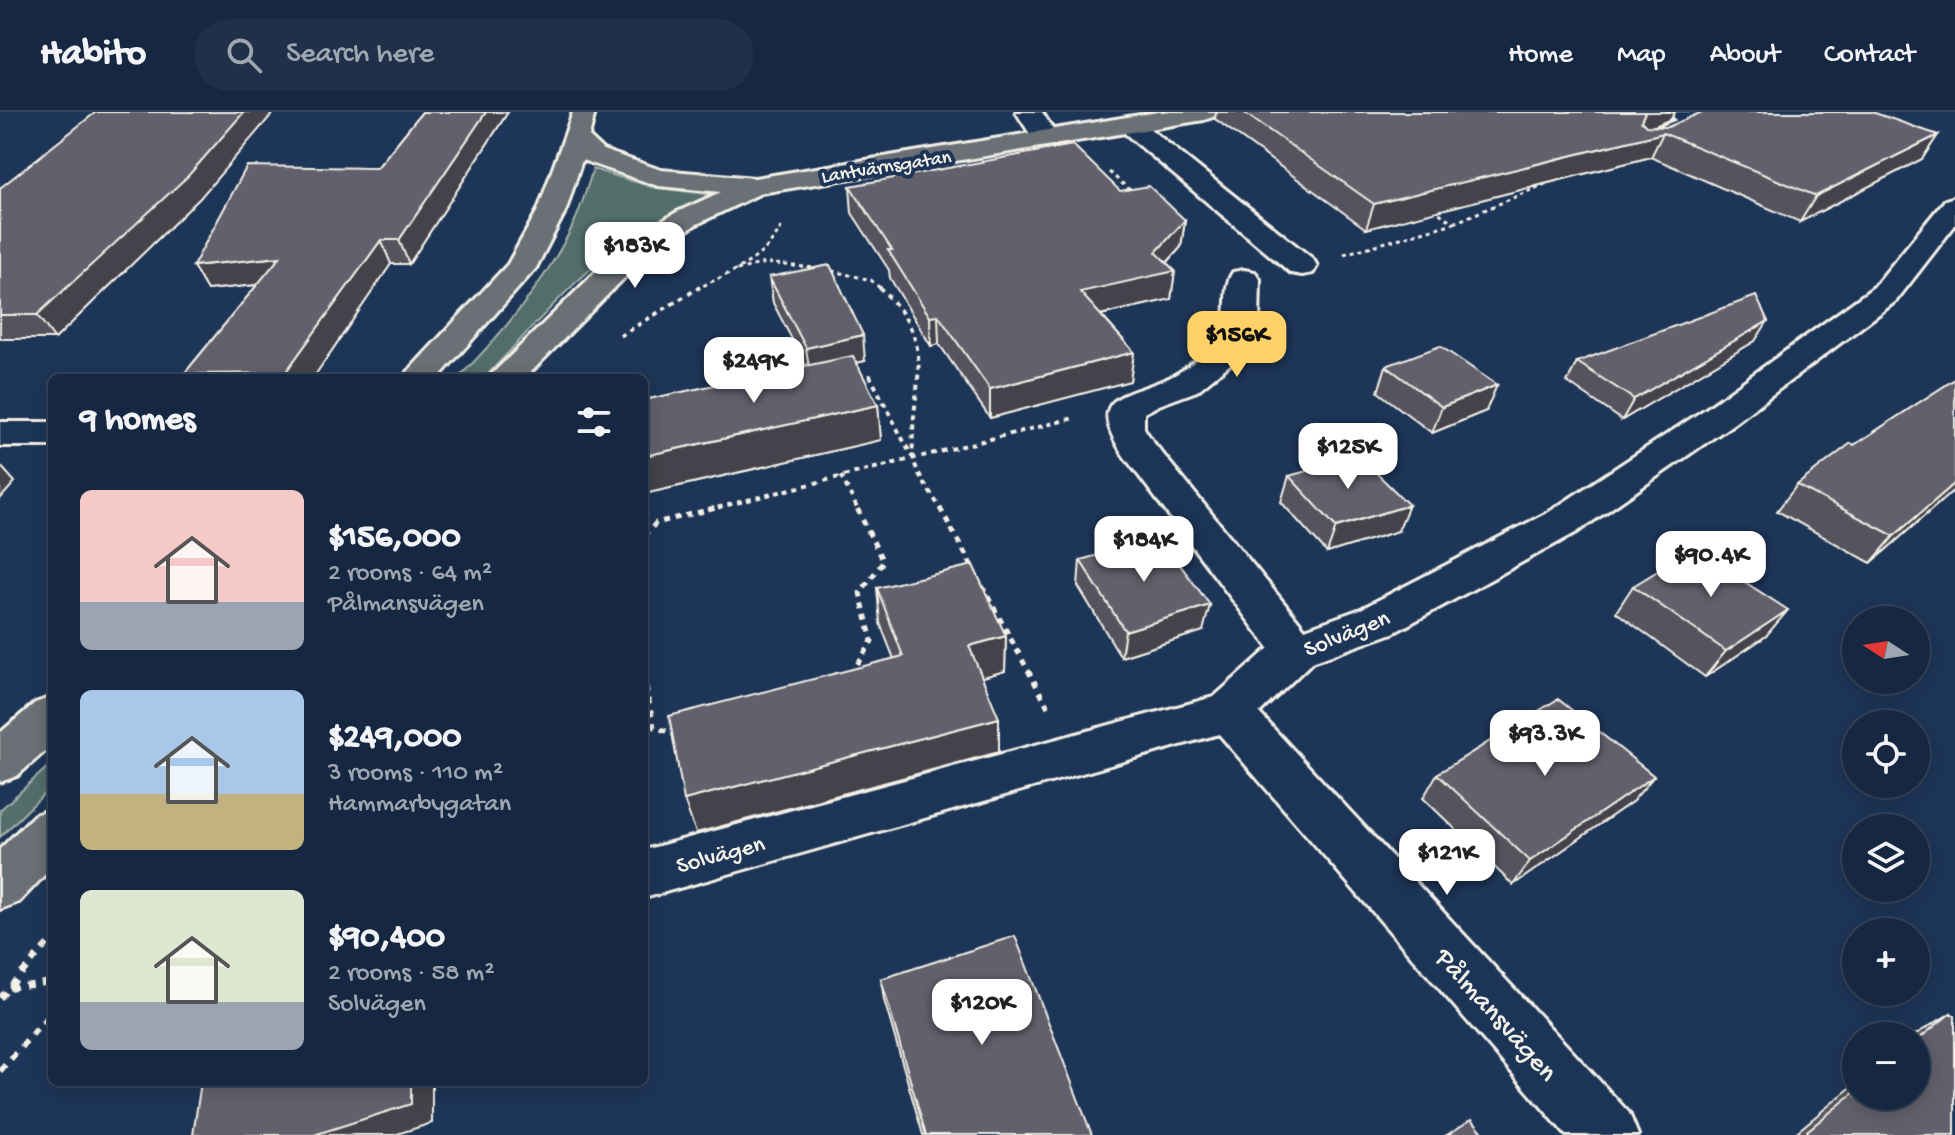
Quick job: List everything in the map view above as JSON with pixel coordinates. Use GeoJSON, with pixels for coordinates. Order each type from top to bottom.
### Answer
{"type":"FeatureCollection","features":[{"type":"Feature","properties":{"kind":"main road","name":"Lantvärnsgatan"},"geometry":{"type":"LineString","coordinates":[[580,125],[594,156],[658,178],[755,186],[1204,112]]}},
{"type":"Feature","properties":{"kind":"main road"},"geometry":{"type":"LineString","coordinates":[[423,374],[521,268],[552,210],[580,125]]}},
{"type":"Feature","properties":{"kind":"main road"},"geometry":{"type":"LineString","coordinates":[[509,374],[629,256],[685,219],[755,186]]}},
{"type":"Feature","properties":{"kind":"main road"},"geometry":{"type":"LineString","coordinates":[[0,762],[48,720]]}},
{"type":"Feature","properties":{"kind":"main road"},"geometry":{"type":"LineString","coordinates":[[0,885],[48,835]]}},
{"type":"Feature","properties":{"kind":"street"},"geometry":{"type":"LineString","coordinates":[[1029,112],[1046,139]]}},
{"type":"Feature","properties":{"kind":"street"},"geometry":{"type":"LineString","coordinates":[[1646,143],[1698,120],[1681,112]]}},
{"type":"Feature","properties":{"kind":"street"},"geometry":{"type":"LineString","coordinates":[[1130,125],[1302,266]]}},
{"type":"Feature","properties":{"kind":"street","name":"Solvägen"},"geometry":{"type":"LineString","coordinates":[[648,873],[1229,712],[1296,650],[1377,621],[1563,522],[1707,425],[1885,294],[1955,206]]}},
{"type":"Feature","properties":{"kind":"street"},"geometry":{"type":"LineString","coordinates":[[1244,279],[1243,323],[1227,350],[1185,384],[1146,397],[1126,409],[1126,428],[1137,448],[1296,650]]}},
{"type":"Feature","properties":{"kind":"street"},"geometry":{"type":"LineString","coordinates":[[0,434],[48,434]]}},
{"type":"Feature","properties":{"kind":"street","name":"Pålmansvägen"},"geometry":{"type":"LineString","coordinates":[[1229,712],[1607,1135]]}},
{"type":"Feature","properties":{"kind":"path"},"geometry":{"type":"LineString","coordinates":[[1302,266],[1454,223],[1550,182],[1541,177]]}},
{"type":"Feature","properties":{"kind":"path"},"geometry":{"type":"LineString","coordinates":[[1429,206],[1454,223]]}},
{"type":"Feature","properties":{"kind":"path"},"geometry":{"type":"LineString","coordinates":[[617,339],[652,313],[737,270],[771,244],[786,216]]}},
{"type":"Feature","properties":{"kind":"path"},"geometry":{"type":"LineString","coordinates":[[737,270],[765,263],[824,269],[871,280],[898,305],[920,352],[913,458]]}},
{"type":"Feature","properties":{"kind":"path"},"geometry":{"type":"LineString","coordinates":[[855,379],[870,376],[1074,755]]}},
{"type":"Feature","properties":{"kind":"path"},"geometry":{"type":"LineString","coordinates":[[648,532],[656,523],[1067,420],[1126,409]]}},
{"type":"Feature","properties":{"kind":"path"},"geometry":{"type":"LineString","coordinates":[[841,476],[883,562],[860,593],[872,641],[850,677]]}},
{"type":"Feature","properties":{"kind":"path"},"geometry":{"type":"LineString","coordinates":[[648,696],[654,727],[672,735],[687,731]]}},
{"type":"Feature","properties":{"kind":"path"},"geometry":{"type":"LineString","coordinates":[[0,998],[48,943]]}},
{"type":"Feature","properties":{"kind":"path"},"geometry":{"type":"LineString","coordinates":[[8,988],[48,983]]}},
{"type":"Feature","properties":{"kind":"path"},"geometry":{"type":"LineString","coordinates":[[0,1071],[48,1017]]}},
{"type":"Feature","properties":{"kind":"green space"},"geometry":{"type":"Polygon","coordinates":[[[593,169],[652,187],[721,196],[661,220],[620,246],[558,300],[488,374],[462,374],[507,325],[537,285],[577,217],[593,169]]]}},
{"type":"Feature","properties":{"kind":"green space"},"geometry":{"type":"Polygon","coordinates":[[[48,767],[48,790],[0,837],[0,810],[48,767]]]}},
{"type":"Feature","properties":{"kind":"building"},"geometry":{"type":"Polygon","coordinates":[[[96,112],[244,112],[188,176],[37,315],[0,315],[0,188],[96,112]]]}},
{"type":"Feature","properties":{"kind":"building"},"geometry":{"type":"Polygon","coordinates":[[[422,112],[486,112],[399,240],[381,240],[285,373],[184,374],[280,257],[193,266],[247,166],[377,168],[422,112]]]}},
{"type":"Feature","properties":{"kind":"building"},"geometry":{"type":"Polygon","coordinates":[[[1243,112],[1645,112],[1641,121],[1646,126],[1668,127],[1702,112],[1872,112],[1938,135],[1816,196],[1663,133],[1374,204],[1243,112]]]}},
{"type":"Feature","properties":{"kind":"building"},"geometry":{"type":"Polygon","coordinates":[[[1073,145],[1120,191],[1149,186],[1185,220],[1156,252],[1175,271],[1080,292],[1134,352],[990,389],[938,315],[930,317],[888,250],[892,250],[850,186],[1073,145]]]}},
{"type":"Feature","properties":{"kind":"building"},"geometry":{"type":"Polygon","coordinates":[[[830,265],[863,335],[806,348],[769,277],[830,265]]]}},
{"type":"Feature","properties":{"kind":"building"},"geometry":{"type":"Polygon","coordinates":[[[1756,296],[1768,321],[1634,399],[1577,362],[1756,296]]]}},
{"type":"Feature","properties":{"kind":"building"},"geometry":{"type":"Polygon","coordinates":[[[1440,346],[1497,385],[1442,407],[1386,366],[1440,346]]]}},
{"type":"Feature","properties":{"kind":"building"},"geometry":{"type":"Polygon","coordinates":[[[853,356],[878,405],[648,455],[648,399],[853,356]]]}},
{"type":"Feature","properties":{"kind":"building"},"geometry":{"type":"Polygon","coordinates":[[[1955,379],[1955,483],[1894,536],[1797,485],[1851,443],[1854,445],[1955,379]]]}},
{"type":"Feature","properties":{"kind":"building"},"geometry":{"type":"Polygon","coordinates":[[[1359,456],[1409,505],[1336,527],[1289,476],[1359,456]]]}},
{"type":"Feature","properties":{"kind":"building"},"geometry":{"type":"Polygon","coordinates":[[[1160,538],[1210,605],[1125,631],[1080,560],[1160,538]]]}},
{"type":"Feature","properties":{"kind":"building"},"geometry":{"type":"Polygon","coordinates":[[[1694,549],[1788,610],[1726,651],[1633,586],[1694,549]]]}},
{"type":"Feature","properties":{"kind":"building"},"geometry":{"type":"Polygon","coordinates":[[[973,565],[1006,636],[969,646],[999,718],[684,800],[669,716],[903,656],[877,588],[973,565]]]}},
{"type":"Feature","properties":{"kind":"building"},"geometry":{"type":"Polygon","coordinates":[[[1558,699],[1654,776],[1530,861],[1437,774],[1558,699]]]}},
{"type":"Feature","properties":{"kind":"building"},"geometry":{"type":"Polygon","coordinates":[[[1015,936],[1092,1135],[926,1135],[881,979],[1015,936]]]}},
{"type":"Feature","properties":{"kind":"building"},"geometry":{"type":"Polygon","coordinates":[[[1951,1013],[1955,1016],[1955,1135],[1810,1135],[1807,1131],[1842,1102],[1842,1110],[1930,1110],[1930,1030],[1951,1013]]]}},
{"type":"Feature","properties":{"kind":"building"},"geometry":{"type":"Polygon","coordinates":[[[200,1086],[411,1086],[411,1104],[314,1135],[193,1135],[200,1086]]]}},
{"type":"Feature","properties":{"kind":"building"},"geometry":{"type":"Polygon","coordinates":[[[1472,1119],[1485,1135],[1447,1135],[1472,1119]]]}}]}
